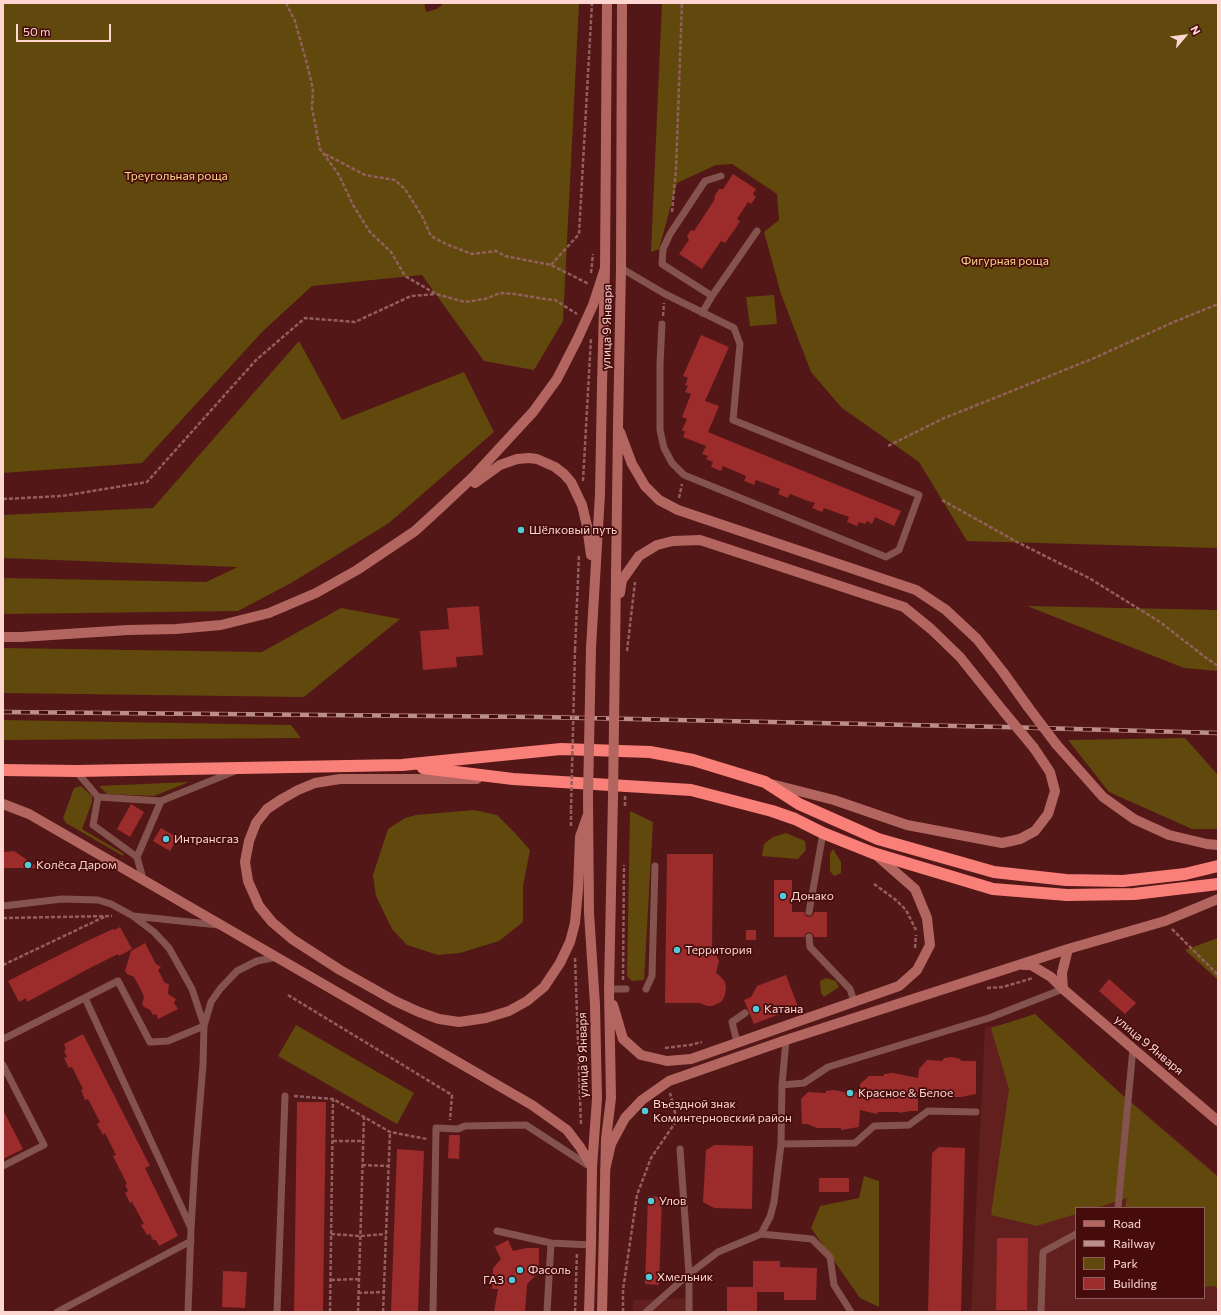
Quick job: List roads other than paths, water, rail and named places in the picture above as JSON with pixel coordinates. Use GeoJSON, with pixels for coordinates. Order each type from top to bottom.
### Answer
{"type":"FeatureCollection","features":[{"type":"Feature","properties":{"kind":"highway"},"geometry":{"type":"LineString","coordinates":[[3,770],[76,771],[402,765],[561,749],[650,752],[693,760],[765,782],[799,804],[878,839],[994,872],[1066,880],[1123,881],[1185,874],[1218,866]]}},
{"type":"Feature","properties":{"kind":"highway"},"geometry":{"type":"LineString","coordinates":[[402,765],[513,779],[691,790],[772,811],[795,819],[823,833],[873,853],[993,889],[1067,895],[1127,894],[1218,884]]}},
{"type":"Feature","properties":{"kind":"main road","name":"улица 9 Января"},"geometry":{"type":"LineString","coordinates":[[589,1312],[592,1167],[597,1099],[595,1005],[589,912],[587,817],[591,648],[600,494],[605,268],[607,3]]}},
{"type":"Feature","properties":{"kind":"main road","name":"улица 9 Января"},"geometry":{"type":"LineString","coordinates":[[609,989],[616,652],[621,268],[622,3]]}},
{"type":"Feature","properties":{"kind":"main road"},"geometry":{"type":"LineString","coordinates":[[3,637],[128,630],[176,629],[221,624],[269,613],[316,593],[357,570],[414,531],[439,509],[473,477],[533,412],[557,379],[581,333],[593,305],[605,268]]}},
{"type":"Feature","properties":{"kind":"main road"},"geometry":{"type":"LineString","coordinates":[[618,427],[632,464],[645,486],[659,500],[678,510],[916,590],[946,610],[977,639],[1056,744],[1103,797],[1134,819],[1169,835],[1207,844],[1218,845]]}},
{"type":"Feature","properties":{"kind":"main road"},"geometry":{"type":"LineString","coordinates":[[439,509],[495,468],[517,459],[529,458],[545,462],[564,474],[571,482],[578,495],[587,526],[594,581]]}},
{"type":"Feature","properties":{"kind":"main road"},"geometry":{"type":"LineString","coordinates":[[616,613],[622,580],[639,556],[657,545],[674,541],[700,540],[904,607],[931,629],[960,657],[1034,748],[1050,772],[1056,791],[1048,814],[1035,831],[1020,839],[1002,843],[907,825],[834,800],[765,782]]}},
{"type":"Feature","properties":{"kind":"main road"},"geometry":{"type":"LineString","coordinates":[[513,779],[340,779],[315,784],[298,790],[267,809],[256,823],[249,841],[245,862],[248,882],[259,906],[272,922],[292,939],[340,970],[395,1001],[418,1012],[438,1019],[460,1022],[486,1018],[509,1011],[527,1001],[544,987],[552,976],[570,942],[575,923],[580,837],[587,817]]}},
{"type":"Feature","properties":{"kind":"main road"},"geometry":{"type":"LineString","coordinates":[[3,804],[29,814],[532,1105],[568,1130],[592,1167]]}},
{"type":"Feature","properties":{"kind":"main road"},"geometry":{"type":"LineString","coordinates":[[609,989],[623,1039],[641,1055],[668,1061],[690,1059],[899,986],[917,970],[930,945],[927,918],[915,889],[873,853]]}},
{"type":"Feature","properties":{"kind":"main road"},"geometry":{"type":"LineString","coordinates":[[605,1170],[610,1144],[625,1118],[642,1100],[669,1081],[786,1040],[1068,949],[1165,921],[1218,899]]}},
{"type":"Feature","properties":{"kind":"main road"},"geometry":{"type":"LineString","coordinates":[[1063,989],[1062,973],[1068,949]]}},
{"type":"Feature","properties":{"kind":"main road","name":"улица 9 Января"},"geometry":{"type":"LineString","coordinates":[[1019,965],[1031,965],[1051,976],[1063,989],[1218,1121]]}},
{"type":"Feature","properties":{"kind":"main road"},"geometry":{"type":"LineString","coordinates":[[602,1312],[606,1139],[610,1098],[609,989]]}},
{"type":"Feature","properties":{"kind":"lane"},"geometry":{"type":"LineString","coordinates":[[712,296],[662,264],[663,249],[670,234],[705,181],[721,176]]}},
{"type":"Feature","properties":{"kind":"lane"},"geometry":{"type":"LineString","coordinates":[[702,313],[757,231]]}},
{"type":"Feature","properties":{"kind":"lane"},"geometry":{"type":"LineString","coordinates":[[621,268],[665,294],[734,328],[740,344],[733,420],[919,495],[899,550],[886,557],[684,475],[672,463],[664,448],[660,430],[660,364],[662,324]]}},
{"type":"Feature","properties":{"kind":"lane"},"geometry":{"type":"LineString","coordinates":[[76,771],[98,797],[161,801],[244,767]]}},
{"type":"Feature","properties":{"kind":"lane"},"geometry":{"type":"LineString","coordinates":[[98,797],[93,825],[137,856]]}},
{"type":"Feature","properties":{"kind":"lane"},"geometry":{"type":"LineString","coordinates":[[143,879],[137,856],[161,801]]}},
{"type":"Feature","properties":{"kind":"lane"},"geometry":{"type":"LineString","coordinates":[[809,912],[823,833]]}},
{"type":"Feature","properties":{"kind":"lane"},"geometry":{"type":"LineString","coordinates":[[646,989],[652,976],[655,866]]}},
{"type":"Feature","properties":{"kind":"lane"},"geometry":{"type":"LineString","coordinates":[[3,906],[62,899],[98,900],[111,904],[133,916],[154,932],[169,948],[192,989],[204,1026]]}},
{"type":"Feature","properties":{"kind":"lane"},"geometry":{"type":"LineString","coordinates":[[133,916],[223,926]]}},
{"type":"Feature","properties":{"kind":"lane"},"geometry":{"type":"LineString","coordinates":[[809,937],[810,947],[850,989],[854,1001]]}},
{"type":"Feature","properties":{"kind":"lane"},"geometry":{"type":"LineString","coordinates":[[188,1312],[191,1229],[203,1065],[204,1026],[211,1002],[220,989],[237,971],[257,961],[276,957]]}},
{"type":"Feature","properties":{"kind":"lane"},"geometry":{"type":"LineString","coordinates":[[3,1039],[118,981],[150,1042],[168,1041],[204,1026]]}},
{"type":"Feature","properties":{"kind":"lane"},"geometry":{"type":"LineString","coordinates":[[609,989],[624,989]]}},
{"type":"Feature","properties":{"kind":"lane"},"geometry":{"type":"LineString","coordinates":[[782,1085],[804,1083],[828,1067],[989,1018],[1063,989]]}},
{"type":"Feature","properties":{"kind":"lane"},"geometry":{"type":"LineString","coordinates":[[85,998],[191,1229]]}},
{"type":"Feature","properties":{"kind":"lane"},"geometry":{"type":"LineString","coordinates":[[737,1042],[732,1022],[745,1013]]}},
{"type":"Feature","properties":{"kind":"lane"},"geometry":{"type":"LineString","coordinates":[[761,1234],[770,1217],[774,1202],[781,1144],[782,1085],[786,1040]]}},
{"type":"Feature","properties":{"kind":"lane"},"geometry":{"type":"LineString","coordinates":[[1118,1207],[1133,1048]]}},
{"type":"Feature","properties":{"kind":"lane"},"geometry":{"type":"LineString","coordinates":[[3,1065],[44,1145],[3,1166]]}},
{"type":"Feature","properties":{"kind":"lane"},"geometry":{"type":"LineString","coordinates":[[277,1312],[285,1096]]}},
{"type":"Feature","properties":{"kind":"lane"},"geometry":{"type":"LineString","coordinates":[[781,1144],[855,1144],[874,1126],[909,1125],[928,1111],[976,1112]]}},
{"type":"Feature","properties":{"kind":"lane"},"geometry":{"type":"LineString","coordinates":[[433,1312],[436,1128],[458,1129],[465,1126],[526,1125],[592,1167]]}},
{"type":"Feature","properties":{"kind":"lane"},"geometry":{"type":"LineString","coordinates":[[680,1149],[689,1274],[689,1312]]}},
{"type":"Feature","properties":{"kind":"lane"},"geometry":{"type":"LineString","coordinates":[[496,1231],[551,1243],[591,1245]]}},
{"type":"Feature","properties":{"kind":"lane"},"geometry":{"type":"LineString","coordinates":[[646,1312],[689,1274],[718,1252],[761,1234],[812,1239],[830,1257],[834,1285],[851,1312]]}},
{"type":"Feature","properties":{"kind":"lane"},"geometry":{"type":"LineString","coordinates":[[1041,1312],[1043,1252],[1075,1235]]}},
{"type":"Feature","properties":{"kind":"lane"},"geometry":{"type":"LineString","coordinates":[[56,1312],[191,1241]]}},
{"type":"Feature","properties":{"kind":"lane"},"geometry":{"type":"LineString","coordinates":[[547,1312],[551,1243]]}},
{"type":"Feature","properties":{"kind":"railway"},"geometry":{"type":"LineString","coordinates":[[3,712],[539,717],[1218,733]]}},
{"type":"Feature","properties":{"kind":"place","name":"Шёлковый путь"},"geometry":{"type":"Point","coordinates":[521,530]}},
{"type":"Feature","properties":{"kind":"place","name":"Интрансгаз"},"geometry":{"type":"Point","coordinates":[166,839]}},
{"type":"Feature","properties":{"kind":"place","name":"Колёса Даром"},"geometry":{"type":"Point","coordinates":[28,865]}},
{"type":"Feature","properties":{"kind":"place","name":"Донако"},"geometry":{"type":"Point","coordinates":[783,896]}},
{"type":"Feature","properties":{"kind":"place","name":"Территория"},"geometry":{"type":"Point","coordinates":[677,950]}},
{"type":"Feature","properties":{"kind":"place","name":"Катана"},"geometry":{"type":"Point","coordinates":[756,1009]}},
{"type":"Feature","properties":{"kind":"place","name":"Красное & Белое"},"geometry":{"type":"Point","coordinates":[850,1093]}},
{"type":"Feature","properties":{"kind":"place","name":"Въездной знак Коминтерновский район"},"geometry":{"type":"Point","coordinates":[645,1111]}},
{"type":"Feature","properties":{"kind":"place","name":"Улов"},"geometry":{"type":"Point","coordinates":[651,1201]}},
{"type":"Feature","properties":{"kind":"place","name":"Фасоль"},"geometry":{"type":"Point","coordinates":[520,1270]}},
{"type":"Feature","properties":{"kind":"place","name":"Хмельник"},"geometry":{"type":"Point","coordinates":[649,1277]}},
{"type":"Feature","properties":{"kind":"place","name":"ГАЗ"},"geometry":{"type":"Point","coordinates":[512,1280]}},
{"type":"Feature","properties":{"kind":"park label","name":"Треугольная роща"},"geometry":{"type":"Point","coordinates":[176,176]}},
{"type":"Feature","properties":{"kind":"park label","name":"Фигурная роща"},"geometry":{"type":"Point","coordinates":[1005,261]}}]}
